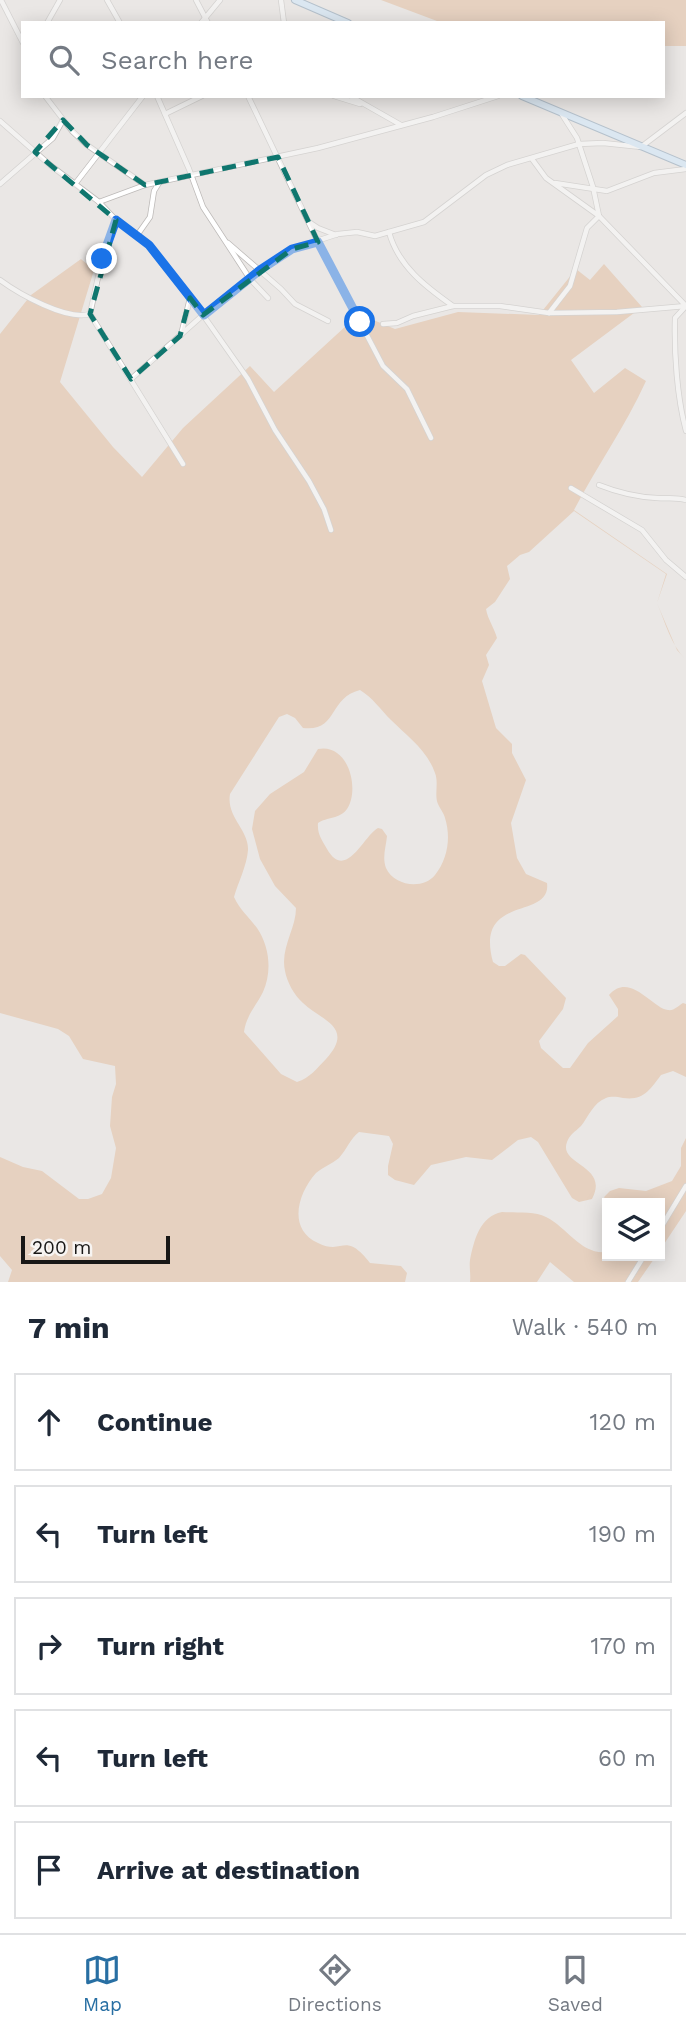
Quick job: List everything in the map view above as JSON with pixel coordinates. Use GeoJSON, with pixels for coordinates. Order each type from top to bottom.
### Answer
{"type":"FeatureCollection","features":[{"type":"Feature","properties":{"kind":"main road"},"geometry":{"type":"LineString","coordinates":[[295,0],[343,21]]}},
{"type":"Feature","properties":{"kind":"main road"},"geometry":{"type":"LineString","coordinates":[[527,98],[686,167]]}},
{"type":"Feature","properties":{"kind":"street"},"geometry":{"type":"LineString","coordinates":[[1,0],[21,39]]}},
{"type":"Feature","properties":{"kind":"street"},"geometry":{"type":"LineString","coordinates":[[48,21],[60,0]]}},
{"type":"Feature","properties":{"kind":"street"},"geometry":{"type":"LineString","coordinates":[[196,0],[207,20],[220,0]]}},
{"type":"Feature","properties":{"kind":"street"},"geometry":{"type":"LineString","coordinates":[[281,0],[284,21]]}},
{"type":"Feature","properties":{"kind":"street"},"geometry":{"type":"LineString","coordinates":[[108,1],[119,21]]}},
{"type":"Feature","properties":{"kind":"street"},"geometry":{"type":"LineString","coordinates":[[46,98],[87,145],[145,184]]}},
{"type":"Feature","properties":{"kind":"street"},"geometry":{"type":"LineString","coordinates":[[75,184],[141,98]]}},
{"type":"Feature","properties":{"kind":"street"},"geometry":{"type":"LineString","coordinates":[[158,98],[203,207],[250,279],[268,298]]}},
{"type":"Feature","properties":{"kind":"street"},"geometry":{"type":"LineString","coordinates":[[165,114],[198,98]]}},
{"type":"Feature","properties":{"kind":"street"},"geometry":{"type":"LineString","coordinates":[[249,98],[318,242],[383,366],[407,389],[431,438]]}},
{"type":"Feature","properties":{"kind":"street"},"geometry":{"type":"LineString","coordinates":[[340,98],[362,105],[401,125]]}},
{"type":"Feature","properties":{"kind":"street"},"geometry":{"type":"LineString","coordinates":[[353,98],[362,105]]}},
{"type":"Feature","properties":{"kind":"street"},"geometry":{"type":"LineString","coordinates":[[99,202],[145,184],[278,157],[491,98]]}},
{"type":"Feature","properties":{"kind":"street"},"geometry":{"type":"LineString","coordinates":[[561,113],[579,144],[594,190],[599,216]]}},
{"type":"Feature","properties":{"kind":"street"},"geometry":{"type":"LineString","coordinates":[[131,379],[204,315],[260,270],[292,249],[337,235],[357,232],[375,236],[424,222],[486,175],[507,165],[579,144],[604,143],[641,147],[686,113]]}},
{"type":"Feature","properties":{"kind":"street"},"geometry":{"type":"LineString","coordinates":[[0,184],[53,138],[63,120]]}},
{"type":"Feature","properties":{"kind":"street"},"geometry":{"type":"LineString","coordinates":[[0,121],[149,245],[204,315],[248,379],[275,430],[309,481],[324,509],[331,530]]}},
{"type":"Feature","properties":{"kind":"street"},"geometry":{"type":"LineString","coordinates":[[532,159],[546,177],[599,216],[686,306]]}},
{"type":"Feature","properties":{"kind":"street"},"geometry":{"type":"LineString","coordinates":[[554,183],[607,191],[654,173],[686,167]]}},
{"type":"Feature","properties":{"kind":"street"},"geometry":{"type":"LineString","coordinates":[[138,234],[150,216],[154,191],[160,182]]}},
{"type":"Feature","properties":{"kind":"street"},"geometry":{"type":"LineString","coordinates":[[549,313],[570,286],[587,229],[599,216]]}},
{"type":"Feature","properties":{"kind":"street"},"geometry":{"type":"LineString","coordinates":[[116,220],[102,259],[90,314],[183,464]]}},
{"type":"Feature","properties":{"kind":"street"},"geometry":{"type":"LineString","coordinates":[[308,221],[337,235]]}},
{"type":"Feature","properties":{"kind":"street"},"geometry":{"type":"LineString","coordinates":[[389,232],[404,264],[429,290],[453,306]]}},
{"type":"Feature","properties":{"kind":"street"},"geometry":{"type":"LineString","coordinates":[[222,238],[295,304],[328,321]]}},
{"type":"Feature","properties":{"kind":"street"},"geometry":{"type":"LineString","coordinates":[[0,280],[39,302],[70,315],[80,317],[90,314]]}},
{"type":"Feature","properties":{"kind":"street"},"geometry":{"type":"LineString","coordinates":[[180,336],[190,298]]}},
{"type":"Feature","properties":{"kind":"street"},"geometry":{"type":"LineString","coordinates":[[383,324],[397,323],[453,306],[500,306],[549,313],[686,306]]}},
{"type":"Feature","properties":{"kind":"street"},"geometry":{"type":"LineString","coordinates":[[686,306],[675,318],[674,337],[682,417],[686,431]]}},
{"type":"Feature","properties":{"kind":"street"},"geometry":{"type":"LineString","coordinates":[[599,485],[624,495],[677,497],[686,500]]}},
{"type":"Feature","properties":{"kind":"street"},"geometry":{"type":"LineString","coordinates":[[572,488],[642,530],[666,560],[686,577]]}},
{"type":"Feature","properties":{"kind":"street"},"geometry":{"type":"LineString","coordinates":[[665,1222],[686,1186]]}},
{"type":"Feature","properties":{"kind":"street"},"geometry":{"type":"LineString","coordinates":[[628,1282],[641,1261]]}},
{"type":"Feature","properties":{"kind":"highlighted area"},"geometry":{"type":"Polygon","coordinates":[[[63,120],[87,145],[145,185],[278,157],[318,242],[292,249],[203,315],[190,298],[180,336],[131,379],[90,314],[116,220],[35,152],[63,120]]]}},
{"type":"Feature","properties":{"kind":"shaded area"},"geometry":{"type":"Polygon","coordinates":[[[381,0],[686,0],[686,46],[665,46],[665,21],[437,21],[381,0]]]}},
{"type":"Feature","properties":{"kind":"shaded area"},"geometry":{"type":"Polygon","coordinates":[[[81,259],[94,270],[60,382],[113,447],[142,477],[183,428],[250,366],[274,392],[359,314],[395,329],[458,312],[539,315],[576,269],[590,280],[604,264],[642,307],[571,360],[594,393],[625,368],[646,381],[574,510],[667,574],[657,603],[666,574],[574,511],[529,552],[520,555],[507,566],[510,579],[495,602],[486,609],[497,638],[486,655],[489,665],[482,681],[496,728],[512,744],[512,753],[526,780],[511,823],[517,858],[526,874],[547,883],[545,894],[538,902],[503,917],[494,926],[490,940],[493,962],[505,966],[521,954],[525,955],[566,998],[563,1009],[539,1041],[541,1048],[563,1068],[570,1068],[588,1043],[618,1016],[618,1009],[609,995],[617,989],[633,989],[668,1010],[686,1004],[686,1077],[673,1071],[661,1075],[641,1096],[610,1097],[602,1100],[568,1139],[566,1150],[594,1179],[596,1188],[592,1199],[579,1202],[572,1198],[538,1142],[531,1137],[518,1140],[492,1160],[466,1157],[431,1165],[414,1185],[395,1180],[388,1175],[393,1144],[389,1136],[359,1132],[339,1158],[316,1173],[310,1181],[301,1200],[299,1220],[308,1237],[318,1243],[355,1248],[370,1263],[401,1266],[407,1273],[405,1282],[8,1282],[12,1270],[0,1256],[0,1157],[23,1167],[42,1171],[79,1199],[88,1199],[102,1194],[111,1178],[116,1148],[110,1126],[112,1097],[116,1084],[115,1066],[83,1059],[69,1036],[58,1029],[0,1013],[0,334],[31,295],[81,259]],[[360,690],[350,694],[328,720],[314,728],[303,728],[295,718],[287,714],[279,717],[230,794],[231,810],[245,836],[248,850],[234,897],[261,935],[268,960],[266,984],[249,1016],[244,1032],[281,1074],[297,1082],[310,1075],[326,1059],[334,1048],[336,1032],[326,1020],[300,1000],[287,980],[284,963],[286,946],[296,908],[275,886],[260,859],[252,829],[255,811],[270,794],[304,772],[318,749],[329,749],[344,760],[352,780],[351,801],[347,809],[318,823],[320,837],[334,858],[341,861],[348,859],[373,832],[378,828],[382,829],[387,836],[384,856],[386,868],[395,879],[416,884],[430,880],[435,875],[447,848],[447,825],[437,800],[436,777],[427,757],[373,700],[360,690]]]}},
{"type":"Feature","properties":{"kind":"shaded area"},"geometry":{"type":"Polygon","coordinates":[[[686,1138],[686,1211],[665,1242],[665,1198],[604,1197],[619,1188],[646,1191],[672,1181],[681,1166],[681,1148],[686,1138]]]}},
{"type":"Feature","properties":{"kind":"shaded area"},"geometry":{"type":"Polygon","coordinates":[[[530,1213],[546,1217],[582,1245],[602,1252],[602,1261],[653,1261],[638,1282],[574,1282],[550,1262],[537,1282],[470,1282],[470,1260],[479,1230],[494,1214],[530,1213]]]}},
{"type":"Feature","properties":{"kind":"route"},"geometry":{"type":"LineString","coordinates":[[102,259],[116,220],[138,234],[149,245],[204,315],[260,270],[292,249],[318,242],[360,322]]}}]}
